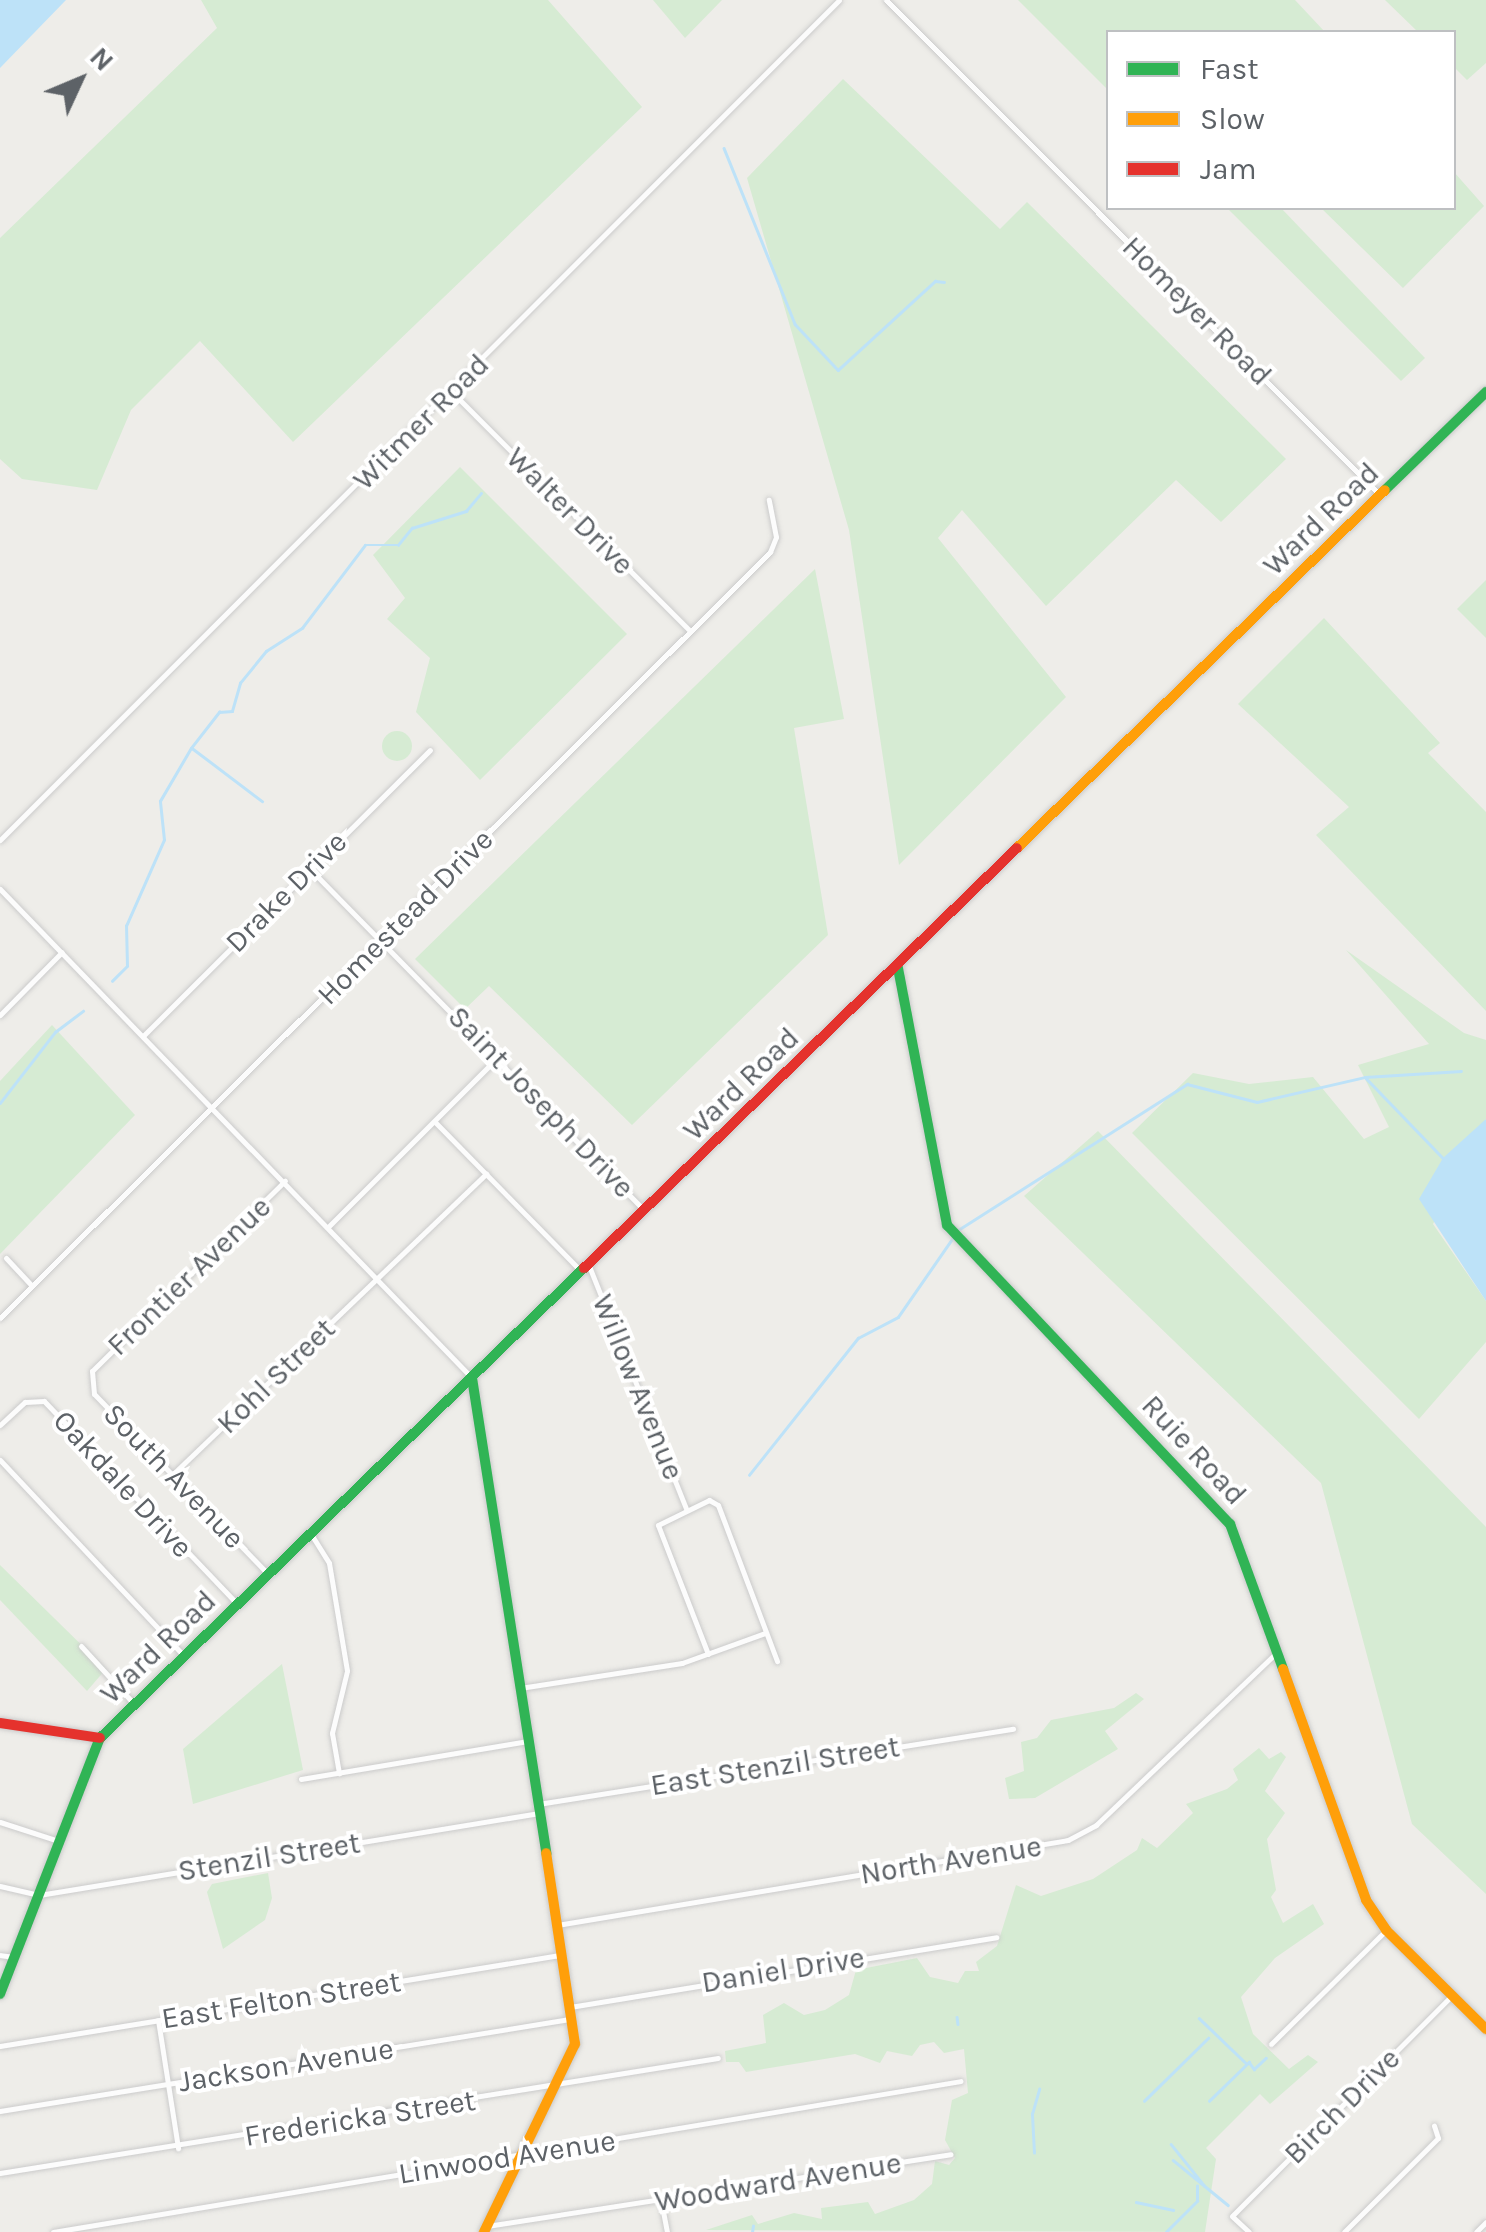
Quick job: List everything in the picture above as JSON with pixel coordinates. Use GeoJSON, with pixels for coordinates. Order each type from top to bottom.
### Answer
{"type":"FeatureCollection","features":[{"type":"Feature","properties":{"kind":"main road","name":"Ward Road"},"geometry":{"type":"LineString","coordinates":[[0,1723],[100,1738],[898,968],[1486,392]]}},
{"type":"Feature","properties":{"kind":"main road","name":"Ruie Road"},"geometry":{"type":"LineString","coordinates":[[898,968],[947,1225],[1214,1502],[1230,1524],[1366,1900],[1386,1930],[1486,2029]]}},
{"type":"Feature","properties":{"kind":"main road"},"geometry":{"type":"LineString","coordinates":[[472,1378],[571,2013],[572,2058],[486,2229]]}},
{"type":"Feature","properties":{"kind":"main road"},"geometry":{"type":"LineString","coordinates":[[0,1994],[100,1738]]}},
{"type":"Feature","properties":{"kind":"street","name":"Witmer Road"},"geometry":{"type":"LineString","coordinates":[[0,840],[839,0]]}},
{"type":"Feature","properties":{"kind":"street","name":"Homeyer Road"},"geometry":{"type":"LineString","coordinates":[[886,0],[1380,495]]}},
{"type":"Feature","properties":{"kind":"street","name":"Walter Drive"},"geometry":{"type":"LineString","coordinates":[[451,391],[690,631]]}},
{"type":"Feature","properties":{"kind":"street","name":"Homestead Drive"},"geometry":{"type":"LineString","coordinates":[[0,1318],[770,552],[776,537],[770,500]]}},
{"type":"Feature","properties":{"kind":"street","name":"Drake Drive"},"geometry":{"type":"LineString","coordinates":[[143,1036],[430,750]]}},
{"type":"Feature","properties":{"kind":"street","name":"Saint Joseph Drive"},"geometry":{"type":"LineString","coordinates":[[310,868],[644,1210]]}},
{"type":"Feature","properties":{"kind":"street"},"geometry":{"type":"LineString","coordinates":[[0,888],[472,1378]]}},
{"type":"Feature","properties":{"kind":"street"},"geometry":{"type":"LineString","coordinates":[[0,1015],[62,952]]}},
{"type":"Feature","properties":{"kind":"street"},"geometry":{"type":"LineString","coordinates":[[328,1226],[497,1058]]}},
{"type":"Feature","properties":{"kind":"street"},"geometry":{"type":"LineString","coordinates":[[435,1122],[586,1269]]}},
{"type":"Feature","properties":{"kind":"street","name":"Kohl Street"},"geometry":{"type":"LineString","coordinates":[[173,1474],[486,1174]]}},
{"type":"Feature","properties":{"kind":"street","name":"Frontier Avenue"},"geometry":{"type":"LineString","coordinates":[[92,1371],[285,1182]]}},
{"type":"Feature","properties":{"kind":"street"},"geometry":{"type":"LineString","coordinates":[[6,1258],[32,1286]]}},
{"type":"Feature","properties":{"kind":"street","name":"Willow Avenue"},"geometry":{"type":"LineString","coordinates":[[586,1269],[686,1508]]}},
{"type":"Feature","properties":{"kind":"street","name":"South Avenue"},"geometry":{"type":"LineString","coordinates":[[92,1371],[94,1394],[270,1575]]}},
{"type":"Feature","properties":{"kind":"street","name":"Oakdale Drive"},"geometry":{"type":"LineString","coordinates":[[0,1425],[25,1402],[44,1401],[238,1605]]}},
{"type":"Feature","properties":{"kind":"street"},"geometry":{"type":"LineString","coordinates":[[0,1460],[185,1657]]}},
{"type":"Feature","properties":{"kind":"street"},"geometry":{"type":"LineString","coordinates":[[708,1654],[658,1525],[709,1500],[718,1505],[777,1661]]}},
{"type":"Feature","properties":{"kind":"street"},"geometry":{"type":"LineString","coordinates":[[311,1534],[329,1563],[346,1671],[332,1733],[339,1773]]}},
{"type":"Feature","properties":{"kind":"street"},"geometry":{"type":"LineString","coordinates":[[520,1688],[708,1654],[766,1632]]}},
{"type":"Feature","properties":{"kind":"street"},"geometry":{"type":"LineString","coordinates":[[81,1646],[135,1705]]}},
{"type":"Feature","properties":{"kind":"street","name":"North Avenue"},"geometry":{"type":"LineString","coordinates":[[557,1925],[1068,1840],[1096,1825],[1276,1653]]}},
{"type":"Feature","properties":{"kind":"street","name":"East Stenzil Street"},"geometry":{"type":"LineString","coordinates":[[539,1809],[1012,1729]]}},
{"type":"Feature","properties":{"kind":"street"},"geometry":{"type":"LineString","coordinates":[[301,1780],[528,1741]]}},
{"type":"Feature","properties":{"kind":"street","name":"Stenzil Street"},"geometry":{"type":"LineString","coordinates":[[0,1886],[38,1895],[539,1809]]}},
{"type":"Feature","properties":{"kind":"street"},"geometry":{"type":"LineString","coordinates":[[0,1822],[61,1842]]}},
{"type":"Feature","properties":{"kind":"street"},"geometry":{"type":"LineString","coordinates":[[1271,2044],[1386,1930]]}},
{"type":"Feature","properties":{"kind":"street","name":"Daniel Drive"},"geometry":{"type":"LineString","coordinates":[[571,2013],[996,1937]]}},
{"type":"Feature","properties":{"kind":"street"},"geometry":{"type":"LineString","coordinates":[[0,1955],[15,1957]]}},
{"type":"Feature","properties":{"kind":"street","name":"East Felton Street"},"geometry":{"type":"LineString","coordinates":[[0,2046],[562,1955]]}},
{"type":"Feature","properties":{"kind":"street","name":"Birch Drive"},"geometry":{"type":"LineString","coordinates":[[1249,2232],[1232,2216],[1451,1996]]}},
{"type":"Feature","properties":{"kind":"street","name":"Jackson Avenue"},"geometry":{"type":"LineString","coordinates":[[0,2111],[571,2013]]}},
{"type":"Feature","properties":{"kind":"street"},"geometry":{"type":"LineString","coordinates":[[158,2020],[178,2148]]}},
{"type":"Feature","properties":{"kind":"street","name":"Fredericka Street"},"geometry":{"type":"LineString","coordinates":[[0,2173],[178,2148],[718,2058]]}},
{"type":"Feature","properties":{"kind":"street","name":"Linwood Avenue"},"geometry":{"type":"LineString","coordinates":[[53,2232],[961,2081]]}},
{"type":"Feature","properties":{"kind":"street"},"geometry":{"type":"LineString","coordinates":[[1344,2232],[1438,2138],[1434,2126]]}},
{"type":"Feature","properties":{"kind":"street","name":"Woodward Avenue"},"geometry":{"type":"LineString","coordinates":[[486,2229],[950,2154]]}},
{"type":"Feature","properties":{"kind":"street"},"geometry":{"type":"LineString","coordinates":[[661,2201],[668,2232]]}},
{"type":"Feature","properties":{"kind":"street"},"geometry":{"type":"LineString","coordinates":[[1476,2232],[1486,2222]]}},
{"type":"Feature","properties":{"kind":"green space"},"geometry":{"type":"Polygon","coordinates":[[[201,0],[548,0],[642,107],[293,442],[200,341],[131,410],[97,490],[22,479],[0,459],[0,238],[217,28],[201,0]]]}},
{"type":"Feature","properties":{"kind":"green space"},"geometry":{"type":"Polygon","coordinates":[[[653,0],[722,0],[685,38],[653,0]]]}},
{"type":"Feature","properties":{"kind":"green space"},"geometry":{"type":"Polygon","coordinates":[[[1018,0],[1295,0],[1323,30],[1106,30],[1106,88],[1018,0]]]}},
{"type":"Feature","properties":{"kind":"green space"},"geometry":{"type":"Polygon","coordinates":[[[1385,0],[1486,0],[1486,63],[1467,80],[1456,69],[1456,30],[1416,30],[1385,0]]]}},
{"type":"Feature","properties":{"kind":"green space"},"geometry":{"type":"Polygon","coordinates":[[[843,79],[1000,229],[1027,202],[1286,459],[1221,522],[1176,480],[1046,606],[962,510],[938,538],[1066,697],[899,865],[849,530],[747,178],[843,79]]]}},
{"type":"Feature","properties":{"kind":"green space"},"geometry":{"type":"Polygon","coordinates":[[[1456,174],[1484,206],[1403,288],[1323,210],[1456,210],[1456,174]]]}},
{"type":"Feature","properties":{"kind":"green space"},"geometry":{"type":"Polygon","coordinates":[[[1229,210],[1283,210],[1425,358],[1401,381],[1229,210]]]}},
{"type":"Feature","properties":{"kind":"green space"},"geometry":{"type":"Polygon","coordinates":[[[460,467],[627,634],[480,780],[416,712],[430,658],[387,619],[405,598],[373,555],[460,467]]]}},
{"type":"Feature","properties":{"kind":"green space"},"geometry":{"type":"Polygon","coordinates":[[[815,569],[844,719],[794,728],[828,935],[632,1125],[489,986],[465,1009],[415,959],[815,569]]]}},
{"type":"Feature","properties":{"kind":"green space"},"geometry":{"type":"Polygon","coordinates":[[[1486,580],[1486,638],[1457,609],[1486,580]]]}},
{"type":"Feature","properties":{"kind":"green space"},"geometry":{"type":"Polygon","coordinates":[[[1324,618],[1440,743],[1428,753],[1486,812],[1486,1011],[1316,835],[1349,807],[1238,704],[1324,618]]]}},
{"type":"Feature","properties":{"kind":"green space"},"geometry":{"type":"Polygon","coordinates":[[[397,731],[408,735],[412,746],[408,757],[397,761],[386,757],[382,746],[386,735],[397,731]]]}},
{"type":"Feature","properties":{"kind":"green space"},"geometry":{"type":"Polygon","coordinates":[[[1346,950],[1464,1033],[1486,1040],[1486,1119],[1433,1224],[1486,1301],[1486,1342],[1419,1419],[1132,1133],[1193,1073],[1249,1084],[1313,1077],[1364,1139],[1389,1127],[1358,1065],[1429,1044],[1346,950]]]}},
{"type":"Feature","properties":{"kind":"green space"},"geometry":{"type":"Polygon","coordinates":[[[52,1025],[135,1115],[0,1254],[0,1081],[52,1025]]]}},
{"type":"Feature","properties":{"kind":"green space"},"geometry":{"type":"Polygon","coordinates":[[[1098,1131],[1486,1527],[1486,1894],[1412,1824],[1321,1483],[1024,1196],[1098,1131]]]}},
{"type":"Feature","properties":{"kind":"green space"},"geometry":{"type":"Polygon","coordinates":[[[0,1565],[106,1669],[87,1691],[0,1600],[0,1565]]]}},
{"type":"Feature","properties":{"kind":"green space"},"geometry":{"type":"Polygon","coordinates":[[[282,1664],[303,1770],[193,1804],[183,1749],[282,1664]]]}},
{"type":"Feature","properties":{"kind":"green space"},"geometry":{"type":"Polygon","coordinates":[[[1136,1693],[1144,1699],[1105,1731],[1118,1749],[1035,1798],[1009,1799],[1005,1778],[1024,1771],[1021,1742],[1037,1738],[1051,1720],[1114,1708],[1136,1693]]]}},
{"type":"Feature","properties":{"kind":"green space"},"geometry":{"type":"Polygon","coordinates":[[[1259,1748],[1269,1759],[1281,1752],[1286,1757],[1265,1791],[1285,1813],[1267,1839],[1276,1890],[1271,1897],[1283,1923],[1313,1904],[1324,1924],[1275,1958],[1241,1997],[1253,2034],[1289,2069],[1308,2055],[1318,2062],[1270,2104],[1260,2094],[1206,2148],[1216,2159],[1205,2232],[706,2230],[752,2215],[758,2224],[794,2213],[822,2219],[821,2208],[868,2202],[875,2214],[914,2200],[932,2184],[935,2161],[949,2165],[955,2158],[945,2140],[952,2100],[968,2093],[964,2049],[944,2053],[934,2042],[920,2045],[912,2056],[887,2051],[880,2063],[855,2054],[746,2072],[739,2062],[726,2062],[725,2051],[766,2043],[763,2015],[784,2003],[804,2015],[825,2010],[849,1995],[856,1970],[917,1958],[930,1977],[958,1983],[965,1971],[979,1971],[976,1962],[997,1946],[1016,1885],[1041,1896],[1093,1879],[1137,1850],[1142,1838],[1157,1848],[1193,1813],[1186,1804],[1227,1789],[1238,1780],[1233,1769],[1259,1748]]]}},
{"type":"Feature","properties":{"kind":"green space"},"geometry":{"type":"Polygon","coordinates":[[[268,1873],[272,1898],[265,1920],[223,1949],[207,1892],[212,1884],[268,1873]]]}},
{"type":"Feature","properties":{"kind":"water"},"geometry":{"type":"Polygon","coordinates":[[[0,0],[66,0],[0,68],[0,0]]]}},
{"type":"Feature","properties":{"kind":"water"},"geometry":{"type":"Polygon","coordinates":[[[1486,1119],[1486,1301],[1419,1199],[1443,1158],[1486,1119]]]}},
{"type":"Feature","properties":{"kind":"waterway"},"geometry":{"type":"LineString","coordinates":[[724,148],[795,324],[838,370],[935,281],[944,282]]}},
{"type":"Feature","properties":{"kind":"waterway"},"geometry":{"type":"LineString","coordinates":[[112,981],[127,966],[126,926],[164,840],[160,801],[191,748],[219,712],[232,711],[240,683],[266,651],[302,628],[365,545],[398,545],[412,528],[466,511],[481,493]]}},
{"type":"Feature","properties":{"kind":"waterway"},"geometry":{"type":"LineString","coordinates":[[192,748],[262,801]]}},
{"type":"Feature","properties":{"kind":"waterway"},"geometry":{"type":"LineString","coordinates":[[0,1103],[55,1032],[83,1011]]}},
{"type":"Feature","properties":{"kind":"waterway"},"geometry":{"type":"LineString","coordinates":[[958,1230],[1187,1084],[1257,1102],[1365,1077],[1461,1071]]}},
{"type":"Feature","properties":{"kind":"waterway"},"geometry":{"type":"LineString","coordinates":[[1366,1078],[1443,1158]]}},
{"type":"Feature","properties":{"kind":"waterway"},"geometry":{"type":"LineString","coordinates":[[749,1475],[858,1338],[898,1317],[954,1236]]}},
{"type":"Feature","properties":{"kind":"waterway"},"geometry":{"type":"LineString","coordinates":[[957,2017],[958,2024]]}},
{"type":"Feature","properties":{"kind":"waterway"},"geometry":{"type":"LineString","coordinates":[[1199,2018],[1247,2064]]}},
{"type":"Feature","properties":{"kind":"waterway"},"geometry":{"type":"LineString","coordinates":[[1144,2101],[1208,2038]]}},
{"type":"Feature","properties":{"kind":"waterway"},"geometry":{"type":"LineString","coordinates":[[1209,2101],[1249,2062],[1254,2069],[1266,2058]]}},
{"type":"Feature","properties":{"kind":"waterway"},"geometry":{"type":"LineString","coordinates":[[1034,2153],[1032,2114],[1039,2089]]}},
{"type":"Feature","properties":{"kind":"waterway"},"geometry":{"type":"LineString","coordinates":[[1171,2144],[1204,2185]]}},
{"type":"Feature","properties":{"kind":"waterway"},"geometry":{"type":"LineString","coordinates":[[1173,2160],[1228,2205]]}},
{"type":"Feature","properties":{"kind":"waterway"},"geometry":{"type":"LineString","coordinates":[[1166,2232],[1197,2201],[1197,2186]]}},
{"type":"Feature","properties":{"kind":"waterway"},"geometry":{"type":"LineString","coordinates":[[1136,2202],[1173,2210]]}},
{"type":"Feature","properties":{"kind":"waterway"},"geometry":{"type":"LineString","coordinates":[[752,2232],[753,2226]]}},
{"type":"Feature","properties":{"kind":"traffic: fast"},"geometry":{"type":"LineString","coordinates":[[1385,490],[1486,392]]}},
{"type":"Feature","properties":{"kind":"traffic: fast"},"geometry":{"type":"LineString","coordinates":[[898,968],[947,1225],[1230,1524],[1283,1669]]}},
{"type":"Feature","properties":{"kind":"traffic: fast"},"geometry":{"type":"LineString","coordinates":[[0,1994],[100,1738],[584,1268]]}},
{"type":"Feature","properties":{"kind":"traffic: fast"},"geometry":{"type":"LineString","coordinates":[[472,1378],[546,1853]]}},
{"type":"Feature","properties":{"kind":"traffic: slow"},"geometry":{"type":"LineString","coordinates":[[1017,848],[1385,490]]}},
{"type":"Feature","properties":{"kind":"traffic: slow"},"geometry":{"type":"LineString","coordinates":[[1283,1669],[1366,1900],[1386,1930],[1486,2029]]}},
{"type":"Feature","properties":{"kind":"traffic: slow"},"geometry":{"type":"LineString","coordinates":[[484,2232],[575,2044],[546,1853]]}},
{"type":"Feature","properties":{"kind":"traffic: jam"},"geometry":{"type":"LineString","coordinates":[[584,1268],[1017,848]]}},
{"type":"Feature","properties":{"kind":"traffic: jam"},"geometry":{"type":"LineString","coordinates":[[0,1723],[100,1738]]}}]}
